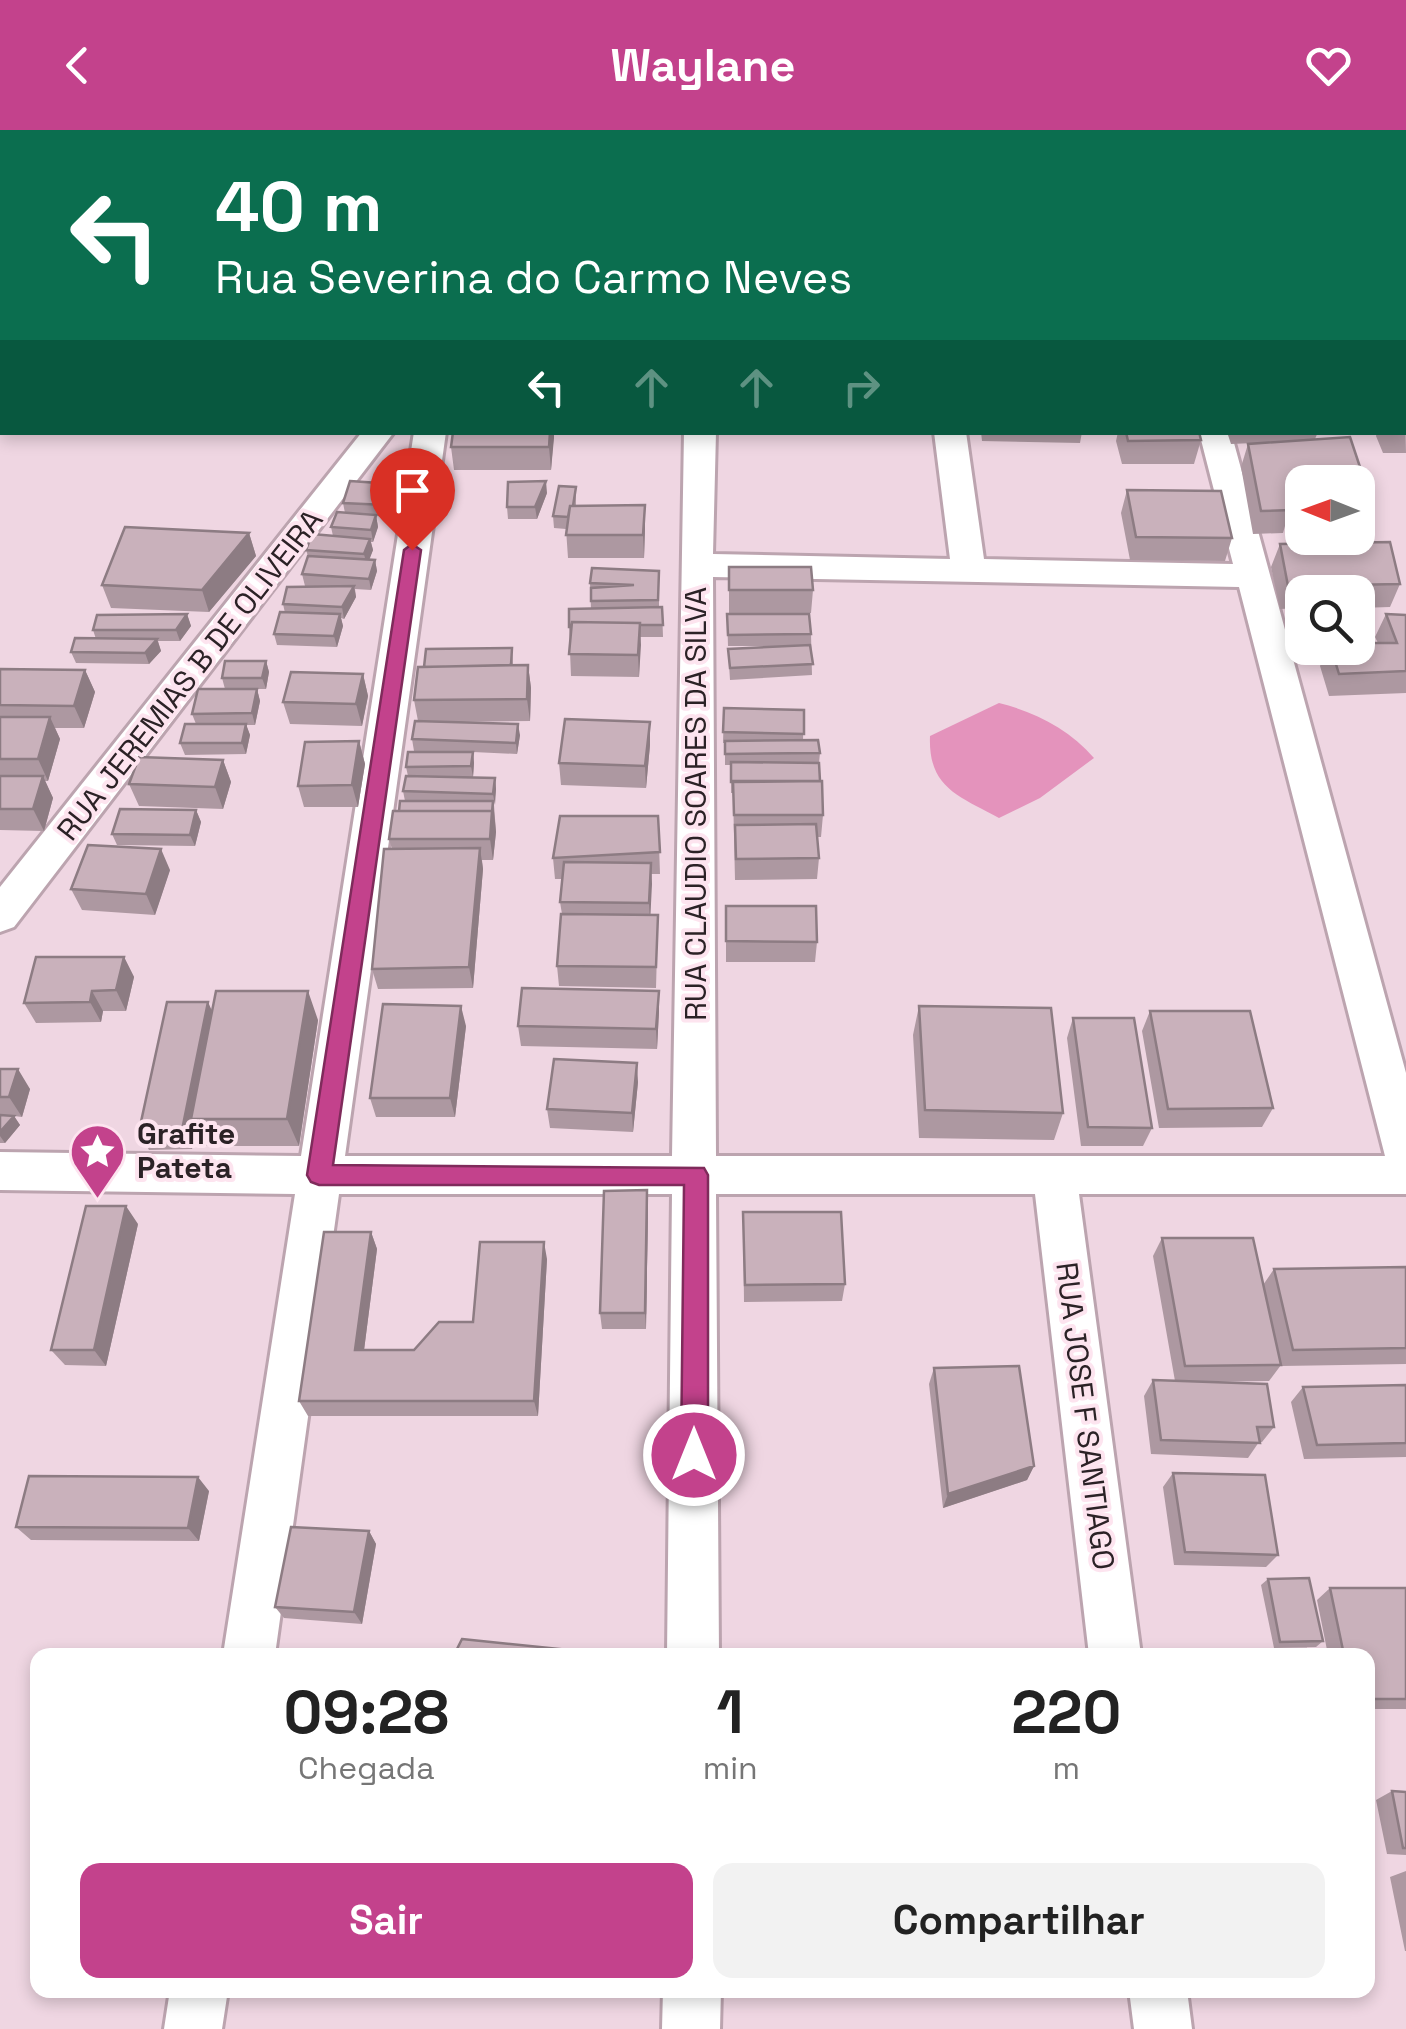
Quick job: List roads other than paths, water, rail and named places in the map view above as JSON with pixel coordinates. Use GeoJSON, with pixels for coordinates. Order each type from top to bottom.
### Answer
{"type":"FeatureCollection","features":[{"type":"Feature","properties":{"kind":"street","name":"RUA JEREMIAS B DE OLIVEIRA"},"geometry":{"type":"LineString","coordinates":[[0,916],[377,435]]}},
{"type":"Feature","properties":{"kind":"street"},"geometry":{"type":"LineString","coordinates":[[249,1648],[430,435]]}},
{"type":"Feature","properties":{"kind":"street","name":"RUA CLAUDIO SOARES DA SILVA"},"geometry":{"type":"LineString","coordinates":[[694,1648],[696,565],[700,435]]}},
{"type":"Feature","properties":{"kind":"street"},"geometry":{"type":"LineString","coordinates":[[950,435],[968,568]]}},
{"type":"Feature","properties":{"kind":"street"},"geometry":{"type":"LineString","coordinates":[[1217,435],[1406,1153]]}},
{"type":"Feature","properties":{"kind":"street"},"geometry":{"type":"LineString","coordinates":[[696,565],[1251,576]]}},
{"type":"Feature","properties":{"kind":"street"},"geometry":{"type":"LineString","coordinates":[[0,1171],[1054,1177],[1406,1174]]}},
{"type":"Feature","properties":{"kind":"street","name":"RUA JOSE F SANTIAGO"},"geometry":{"type":"LineString","coordinates":[[1054,1177],[1115,1648]]}},
{"type":"Feature","properties":{"kind":"street"},"geometry":{"type":"LineString","coordinates":[[193,2029],[198,1998]]}},
{"type":"Feature","properties":{"kind":"street"},"geometry":{"type":"LineString","coordinates":[[691,2029],[692,1998]]}},
{"type":"Feature","properties":{"kind":"street"},"geometry":{"type":"LineString","coordinates":[[1159,1998],[1163,2029]]}},
{"type":"Feature","properties":{"kind":"place","name":"Grafite Pateta"},"geometry":{"type":"Point","coordinates":[98,1200]}}]}
